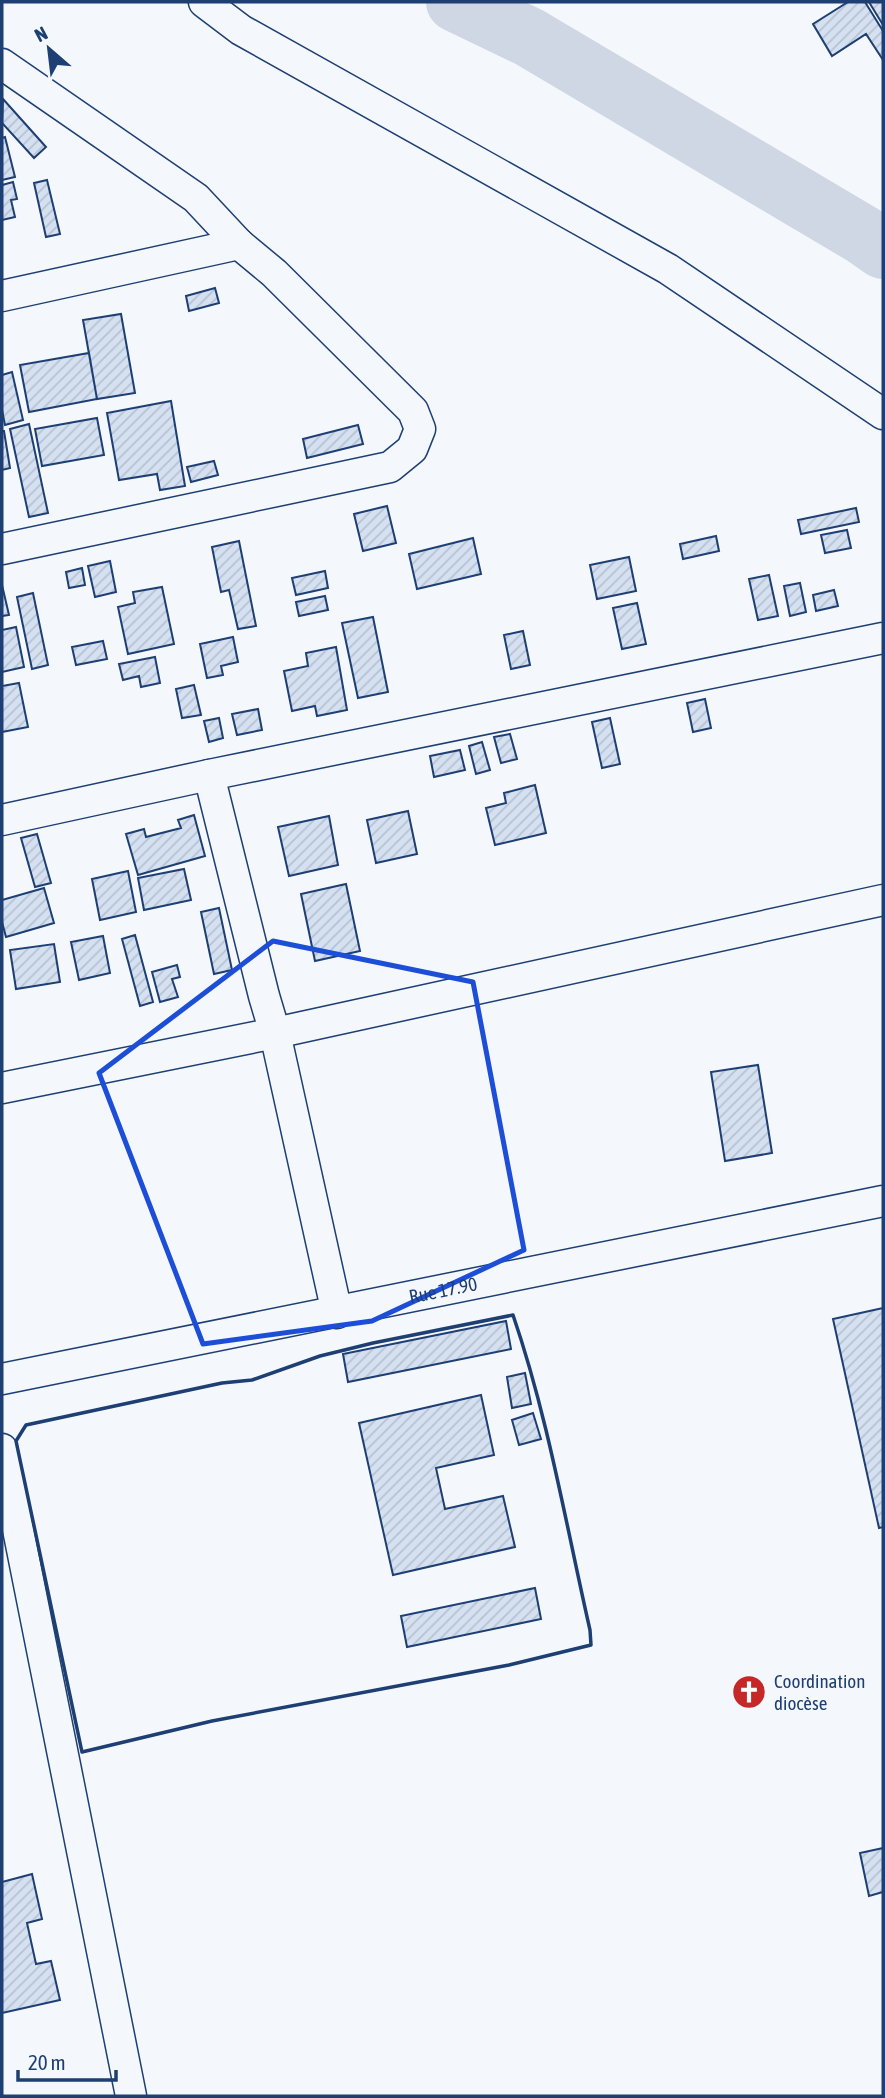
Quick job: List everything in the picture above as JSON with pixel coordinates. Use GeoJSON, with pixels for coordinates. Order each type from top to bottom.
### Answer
{"type":"FeatureCollection","features":[{"type":"Feature","properties":{"kind":"street"},"geometry":{"type":"LineString","coordinates":[[204,2],[241,30],[668,269],[883,414]]}},
{"type":"Feature","properties":{"kind":"street"},"geometry":{"type":"LineString","coordinates":[[2,64],[196,198],[239,244],[274,274],[414,411],[420,429],[412,449],[390,467],[2,549]]}},
{"type":"Feature","properties":{"kind":"street"},"geometry":{"type":"LineString","coordinates":[[2,296],[239,244]]}},
{"type":"Feature","properties":{"kind":"street"},"geometry":{"type":"LineString","coordinates":[[2,820],[209,775],[883,638]]}},
{"type":"Feature","properties":{"kind":"street"},"geometry":{"type":"LineString","coordinates":[[209,775],[275,1033],[337,1313]]}},
{"type":"Feature","properties":{"kind":"street"},"geometry":{"type":"LineString","coordinates":[[2,1088],[275,1033],[883,900]]}},
{"type":"Feature","properties":{"kind":"street","name":"Rue 17.90"},"geometry":{"type":"LineString","coordinates":[[2,1380],[883,1201]]}},
{"type":"Feature","properties":{"kind":"street"},"geometry":{"type":"LineString","coordinates":[[2,1449],[131,2096]]}},
{"type":"Feature","properties":{"kind":"highlighted area"},"geometry":{"type":"Polygon","coordinates":[[[273,941],[473,982],[524,1250],[372,1321],[203,1344],[99,1073],[273,941]]]}},
{"type":"Feature","properties":{"kind":"building"},"geometry":{"type":"Polygon","coordinates":[[[848,2],[865,2],[883,31],[883,60],[866,34],[832,56],[813,24],[848,2]]]}},
{"type":"Feature","properties":{"kind":"building"},"geometry":{"type":"Polygon","coordinates":[[[869,2],[883,2],[883,25],[869,2]]]}},
{"type":"Feature","properties":{"kind":"building"},"geometry":{"type":"Polygon","coordinates":[[[3,99],[46,147],[34,158],[2,123],[3,99]]]}},
{"type":"Feature","properties":{"kind":"building"},"geometry":{"type":"Polygon","coordinates":[[[5,137],[15,177],[2,180],[2,138],[5,137]]]}},
{"type":"Feature","properties":{"kind":"building"},"geometry":{"type":"Polygon","coordinates":[[[47,180],[60,234],[46,237],[34,183],[47,180]]]}},
{"type":"Feature","properties":{"kind":"building"},"geometry":{"type":"Polygon","coordinates":[[[13,182],[17,199],[11,200],[15,217],[2,220],[2,185],[13,182]]]}},
{"type":"Feature","properties":{"kind":"building"},"geometry":{"type":"Polygon","coordinates":[[[215,288],[219,303],[189,311],[186,296],[215,288]]]}},
{"type":"Feature","properties":{"kind":"building"},"geometry":{"type":"Polygon","coordinates":[[[121,314],[135,393],[97,399],[83,320],[121,314]]]}},
{"type":"Feature","properties":{"kind":"building"},"geometry":{"type":"Polygon","coordinates":[[[89,353],[97,399],[29,412],[20,365],[89,353]]]}},
{"type":"Feature","properties":{"kind":"building"},"geometry":{"type":"Polygon","coordinates":[[[12,372],[23,420],[5,425],[2,375],[12,372]]]}},
{"type":"Feature","properties":{"kind":"building"},"geometry":{"type":"Polygon","coordinates":[[[171,401],[185,486],[160,490],[157,474],[119,480],[107,413],[171,401]]]}},
{"type":"Feature","properties":{"kind":"building"},"geometry":{"type":"Polygon","coordinates":[[[97,418],[104,455],[42,466],[35,429],[97,418]]]}},
{"type":"Feature","properties":{"kind":"building"},"geometry":{"type":"Polygon","coordinates":[[[29,424],[48,513],[29,517],[10,429],[29,424]]]}},
{"type":"Feature","properties":{"kind":"building"},"geometry":{"type":"Polygon","coordinates":[[[358,425],[363,444],[307,458],[303,439],[358,425]]]}},
{"type":"Feature","properties":{"kind":"building"},"geometry":{"type":"Polygon","coordinates":[[[2,431],[10,468],[2,470],[2,431]]]}},
{"type":"Feature","properties":{"kind":"building"},"geometry":{"type":"Polygon","coordinates":[[[214,461],[218,475],[191,482],[187,467],[214,461]]]}},
{"type":"Feature","properties":{"kind":"building"},"geometry":{"type":"Polygon","coordinates":[[[387,506],[396,543],[363,551],[354,514],[387,506]]]}},
{"type":"Feature","properties":{"kind":"building"},"geometry":{"type":"Polygon","coordinates":[[[856,508],[859,522],[801,534],[798,520],[856,508]]]}},
{"type":"Feature","properties":{"kind":"building"},"geometry":{"type":"Polygon","coordinates":[[[847,530],[851,548],[825,553],[821,535],[847,530]]]}},
{"type":"Feature","properties":{"kind":"building"},"geometry":{"type":"Polygon","coordinates":[[[716,536],[719,551],[683,559],[680,544],[716,536]]]}},
{"type":"Feature","properties":{"kind":"building"},"geometry":{"type":"Polygon","coordinates":[[[473,538],[481,574],[417,589],[409,554],[473,538]]]}},
{"type":"Feature","properties":{"kind":"building"},"geometry":{"type":"Polygon","coordinates":[[[239,541],[256,626],[238,629],[229,590],[221,592],[212,547],[239,541]]]}},
{"type":"Feature","properties":{"kind":"building"},"geometry":{"type":"Polygon","coordinates":[[[629,557],[636,591],[597,599],[590,565],[629,557]]]}},
{"type":"Feature","properties":{"kind":"building"},"geometry":{"type":"Polygon","coordinates":[[[110,561],[116,592],[95,597],[88,566],[110,561]]]}},
{"type":"Feature","properties":{"kind":"building"},"geometry":{"type":"Polygon","coordinates":[[[82,568],[85,585],[69,588],[66,572],[82,568]]]}},
{"type":"Feature","properties":{"kind":"building"},"geometry":{"type":"Polygon","coordinates":[[[325,571],[328,588],[296,595],[292,578],[325,571]]]}},
{"type":"Feature","properties":{"kind":"building"},"geometry":{"type":"Polygon","coordinates":[[[769,575],[778,616],[758,620],[749,579],[769,575]]]}},
{"type":"Feature","properties":{"kind":"building"},"geometry":{"type":"Polygon","coordinates":[[[800,583],[806,612],[790,616],[784,586],[800,583]]]}},
{"type":"Feature","properties":{"kind":"building"},"geometry":{"type":"Polygon","coordinates":[[[2,585],[9,615],[2,616],[2,585]]]}},
{"type":"Feature","properties":{"kind":"building"},"geometry":{"type":"Polygon","coordinates":[[[162,587],[174,644],[128,654],[118,607],[135,603],[133,592],[162,587]]]}},
{"type":"Feature","properties":{"kind":"building"},"geometry":{"type":"Polygon","coordinates":[[[834,590],[838,606],[816,611],[813,595],[834,590]]]}},
{"type":"Feature","properties":{"kind":"building"},"geometry":{"type":"Polygon","coordinates":[[[33,593],[48,665],[32,669],[17,597],[33,593]]]}},
{"type":"Feature","properties":{"kind":"building"},"geometry":{"type":"Polygon","coordinates":[[[325,596],[328,610],[299,616],[296,602],[325,596]]]}},
{"type":"Feature","properties":{"kind":"building"},"geometry":{"type":"Polygon","coordinates":[[[637,603],[646,644],[622,649],[613,608],[637,603]]]}},
{"type":"Feature","properties":{"kind":"building"},"geometry":{"type":"Polygon","coordinates":[[[373,617],[388,692],[358,698],[342,623],[373,617]]]}},
{"type":"Feature","properties":{"kind":"building"},"geometry":{"type":"Polygon","coordinates":[[[16,627],[24,667],[2,672],[2,630],[16,627]]]}},
{"type":"Feature","properties":{"kind":"building"},"geometry":{"type":"Polygon","coordinates":[[[523,631],[530,665],[511,669],[504,635],[523,631]]]}},
{"type":"Feature","properties":{"kind":"building"},"geometry":{"type":"Polygon","coordinates":[[[233,637],[238,662],[221,666],[223,675],[207,678],[200,644],[233,637]]]}},
{"type":"Feature","properties":{"kind":"building"},"geometry":{"type":"Polygon","coordinates":[[[103,641],[107,659],[76,665],[72,647],[103,641]]]}},
{"type":"Feature","properties":{"kind":"building"},"geometry":{"type":"Polygon","coordinates":[[[336,647],[347,710],[317,716],[315,706],[292,711],[284,671],[308,666],[306,653],[336,647]]]}},
{"type":"Feature","properties":{"kind":"building"},"geometry":{"type":"Polygon","coordinates":[[[155,657],[160,683],[141,687],[139,676],[123,680],[119,664],[155,657]]]}},
{"type":"Feature","properties":{"kind":"building"},"geometry":{"type":"Polygon","coordinates":[[[19,683],[28,727],[2,732],[2,686],[19,683]]]}},
{"type":"Feature","properties":{"kind":"building"},"geometry":{"type":"Polygon","coordinates":[[[194,685],[201,715],[182,718],[176,689],[194,685]]]}},
{"type":"Feature","properties":{"kind":"building"},"geometry":{"type":"Polygon","coordinates":[[[705,699],[711,728],[693,732],[687,703],[705,699]]]}},
{"type":"Feature","properties":{"kind":"building"},"geometry":{"type":"Polygon","coordinates":[[[258,709],[262,730],[237,735],[232,714],[258,709]]]}},
{"type":"Feature","properties":{"kind":"building"},"geometry":{"type":"Polygon","coordinates":[[[219,718],[223,738],[209,742],[204,721],[219,718]]]}},
{"type":"Feature","properties":{"kind":"building"},"geometry":{"type":"Polygon","coordinates":[[[610,718],[620,764],[602,768],[592,722],[610,718]]]}},
{"type":"Feature","properties":{"kind":"building"},"geometry":{"type":"Polygon","coordinates":[[[510,734],[517,759],[501,763],[494,737],[510,734]]]}},
{"type":"Feature","properties":{"kind":"building"},"geometry":{"type":"Polygon","coordinates":[[[482,742],[490,770],[476,774],[469,746],[482,742]]]}},
{"type":"Feature","properties":{"kind":"building"},"geometry":{"type":"Polygon","coordinates":[[[460,750],[465,770],[434,777],[430,756],[460,750]]]}},
{"type":"Feature","properties":{"kind":"building"},"geometry":{"type":"Polygon","coordinates":[[[535,785],[546,833],[495,845],[486,808],[506,803],[504,793],[535,785]]]}},
{"type":"Feature","properties":{"kind":"building"},"geometry":{"type":"Polygon","coordinates":[[[408,811],[417,854],[376,863],[367,820],[408,811]]]}},
{"type":"Feature","properties":{"kind":"building"},"geometry":{"type":"Polygon","coordinates":[[[194,815],[205,856],[138,875],[126,834],[144,829],[146,837],[181,828],[178,820],[194,815]]]}},
{"type":"Feature","properties":{"kind":"building"},"geometry":{"type":"Polygon","coordinates":[[[329,816],[338,865],[289,876],[278,827],[329,816]]]}},
{"type":"Feature","properties":{"kind":"building"},"geometry":{"type":"Polygon","coordinates":[[[37,834],[51,883],[35,887],[21,838],[37,834]]]}},
{"type":"Feature","properties":{"kind":"building"},"geometry":{"type":"Polygon","coordinates":[[[184,869],[191,900],[144,910],[138,878],[184,869]]]}},
{"type":"Feature","properties":{"kind":"building"},"geometry":{"type":"Polygon","coordinates":[[[128,871],[136,912],[100,920],[92,879],[128,871]]]}},
{"type":"Feature","properties":{"kind":"building"},"geometry":{"type":"Polygon","coordinates":[[[346,884],[360,951],[315,961],[301,894],[346,884]]]}},
{"type":"Feature","properties":{"kind":"building"},"geometry":{"type":"Polygon","coordinates":[[[44,888],[54,923],[6,937],[2,922],[2,900],[44,888]]]}},
{"type":"Feature","properties":{"kind":"building"},"geometry":{"type":"Polygon","coordinates":[[[219,908],[232,970],[214,974],[201,912],[219,908]]]}},
{"type":"Feature","properties":{"kind":"building"},"geometry":{"type":"Polygon","coordinates":[[[135,935],[153,1002],[140,1006],[122,939],[135,935]]]}},
{"type":"Feature","properties":{"kind":"building"},"geometry":{"type":"Polygon","coordinates":[[[103,936],[110,973],[79,980],[71,942],[103,936]]]}},
{"type":"Feature","properties":{"kind":"building"},"geometry":{"type":"Polygon","coordinates":[[[54,944],[60,982],[16,989],[10,950],[54,944]]]}},
{"type":"Feature","properties":{"kind":"building"},"geometry":{"type":"Polygon","coordinates":[[[177,965],[180,977],[172,979],[178,997],[160,1002],[152,972],[177,965]]]}},
{"type":"Feature","properties":{"kind":"building"},"geometry":{"type":"Polygon","coordinates":[[[758,1065],[772,1153],[725,1161],[711,1072],[758,1065]]]}},
{"type":"Feature","properties":{"kind":"building"},"geometry":{"type":"Polygon","coordinates":[[[883,1308],[883,1527],[879,1528],[833,1319],[883,1308]]]}},
{"type":"Feature","properties":{"kind":"building"},"geometry":{"type":"Polygon","coordinates":[[[506,1321],[511,1349],[348,1382],[343,1354],[506,1321]]]}},
{"type":"Feature","properties":{"kind":"building"},"geometry":{"type":"Polygon","coordinates":[[[525,1373],[531,1404],[512,1408],[507,1377],[525,1373]]]}},
{"type":"Feature","properties":{"kind":"building"},"geometry":{"type":"Polygon","coordinates":[[[481,1395],[494,1455],[436,1468],[445,1509],[503,1496],[515,1547],[393,1575],[359,1423],[481,1395]]]}},
{"type":"Feature","properties":{"kind":"building"},"geometry":{"type":"Polygon","coordinates":[[[533,1413],[541,1439],[519,1445],[512,1420],[533,1413]]]}},
{"type":"Feature","properties":{"kind":"building"},"geometry":{"type":"Polygon","coordinates":[[[535,1588],[541,1619],[407,1647],[401,1616],[535,1588]]]}},
{"type":"Feature","properties":{"kind":"building"},"geometry":{"type":"Polygon","coordinates":[[[883,1848],[883,1892],[869,1896],[860,1853],[883,1848]]]}},
{"type":"Feature","properties":{"kind":"building"},"geometry":{"type":"Polygon","coordinates":[[[32,1874],[42,1919],[27,1923],[36,1964],[51,1961],[60,2000],[2,2013],[2,1882],[32,1874]]]}},
{"type":"Feature","properties":{"kind":"waterway"},"geometry":{"type":"LineString","coordinates":[[456,2],[529,37],[883,249]]}},
{"type":"Feature","properties":{"kind":"wall"},"geometry":{"type":"LineString","coordinates":[[513,1315],[546,1432],[590,1630],[591,1645],[509,1665],[212,1721],[82,1752],[16,1441],[26,1425],[222,1383],[252,1380],[320,1356],[513,1315]]}},
{"type":"Feature","properties":{"kind":"place","name":"Coordination diocèse"},"geometry":{"type":"Point","coordinates":[749,1692]}}]}
